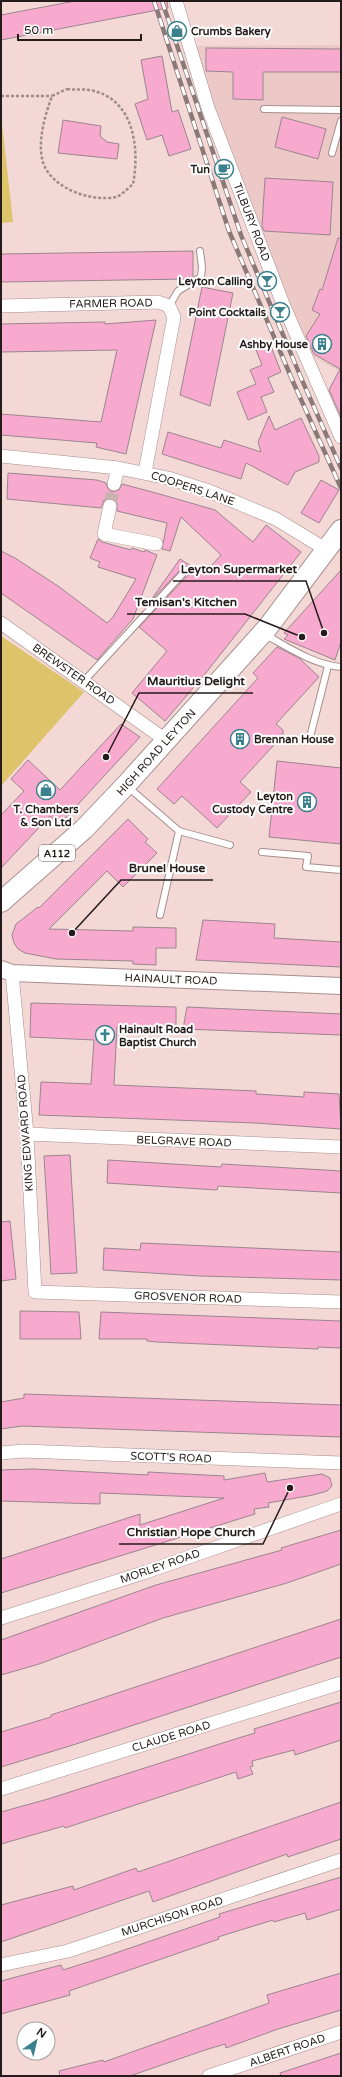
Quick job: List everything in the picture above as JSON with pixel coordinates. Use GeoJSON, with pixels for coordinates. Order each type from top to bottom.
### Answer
{"type":"FeatureCollection","features":[{"type":"Feature","properties":{"kind":"main road","name":"HIGH ROAD LEYTON"},"geometry":{"type":"LineString","coordinates":[[1,902],[84,829],[126,786],[263,633],[341,530]]}},
{"type":"Feature","properties":{"kind":"street","name":"TILBURY ROAD"},"geometry":{"type":"LineString","coordinates":[[176,1],[211,115],[283,304],[341,437]]}},
{"type":"Feature","properties":{"kind":"street","name":"FARMER ROAD"},"geometry":{"type":"LineString","coordinates":[[1,306],[158,302],[169,306],[174,316],[145,472]]}},
{"type":"Feature","properties":{"kind":"street","name":"COOPERS LANE"},"geometry":{"type":"LineString","coordinates":[[1,456],[145,472],[209,491],[276,519],[327,550]]}},
{"type":"Feature","properties":{"kind":"street"},"geometry":{"type":"LineString","coordinates":[[114,484],[118,468]]}},
{"type":"Feature","properties":{"kind":"street"},"geometry":{"type":"LineString","coordinates":[[110,506],[104,534],[156,544]]}},
{"type":"Feature","properties":{"kind":"street","name":"BREWSTER ROAD"},"geometry":{"type":"LineString","coordinates":[[1,623],[167,741]]}},
{"type":"Feature","properties":{"kind":"street","name":"HAINAULT ROAD"},"geometry":{"type":"LineString","coordinates":[[6,971],[341,986]]}},
{"type":"Feature","properties":{"kind":"street","name":"KING EDWARD ROAD"},"geometry":{"type":"LineString","coordinates":[[6,971],[27,1134],[35,1292]]}},
{"type":"Feature","properties":{"kind":"street","name":"BELGRAVE ROAD"},"geometry":{"type":"LineString","coordinates":[[27,1134],[341,1147]]}},
{"type":"Feature","properties":{"kind":"street","name":"GROSVENOR ROAD"},"geometry":{"type":"LineString","coordinates":[[35,1292],[341,1302]]}},
{"type":"Feature","properties":{"kind":"street","name":"SCOTT'S ROAD"},"geometry":{"type":"LineString","coordinates":[[1,1454],[23,1451],[341,1463]]}},
{"type":"Feature","properties":{"kind":"street","name":"MORLEY ROAD"},"geometry":{"type":"LineString","coordinates":[[1,1618],[146,1572],[341,1504]]}},
{"type":"Feature","properties":{"kind":"street","name":"CLAUDE ROAD"},"geometry":{"type":"LineString","coordinates":[[1,1789],[341,1683]]}},
{"type":"Feature","properties":{"kind":"street","name":"MURCHISON ROAD"},"geometry":{"type":"LineString","coordinates":[[1,1965],[68,1951],[341,1860]]}},
{"type":"Feature","properties":{"kind":"street","name":"ALBERT ROAD"},"geometry":{"type":"LineString","coordinates":[[209,2076],[341,2032]]}},
{"type":"Feature","properties":{"kind":"lane"},"geometry":{"type":"LineString","coordinates":[[264,109],[341,110]]}},
{"type":"Feature","properties":{"kind":"lane"},"geometry":{"type":"LineString","coordinates":[[332,153],[341,121]]}},
{"type":"Feature","properties":{"kind":"lane"},"geometry":{"type":"LineString","coordinates":[[169,306],[178,291],[201,277],[202,267],[200,251]]}},
{"type":"Feature","properties":{"kind":"lane"},"geometry":{"type":"LineString","coordinates":[[84,681],[186,570]]}},
{"type":"Feature","properties":{"kind":"lane"},"geometry":{"type":"LineString","coordinates":[[263,633],[303,655],[328,666],[341,667]]}},
{"type":"Feature","properties":{"kind":"lane"},"geometry":{"type":"LineString","coordinates":[[310,737],[328,666]]}},
{"type":"Feature","properties":{"kind":"lane"},"geometry":{"type":"LineString","coordinates":[[126,786],[179,831],[230,845]]}},
{"type":"Feature","properties":{"kind":"lane"},"geometry":{"type":"LineString","coordinates":[[160,915],[179,831]]}},
{"type":"Feature","properties":{"kind":"lane"},"geometry":{"type":"LineString","coordinates":[[262,852],[308,856],[306,866],[341,870]]}},
{"type":"Feature","properties":{"kind":"path"},"geometry":{"type":"LineString","coordinates":[[1,96],[52,96],[68,89],[90,90],[105,96],[119,106],[130,121],[136,152],[136,166],[133,184],[117,197],[96,197],[66,188],[53,178],[44,164],[42,132],[45,115],[52,96]]}},
{"type":"Feature","properties":{"kind":"shaded area"},"geometry":{"type":"Polygon","coordinates":[[[341,45],[341,372],[308,354],[192,46],[341,45]]]}},
{"type":"Feature","properties":{"kind":"shaded area"},"geometry":{"type":"Polygon","coordinates":[[[1,115],[13,222],[1,223],[1,115]]]}},
{"type":"Feature","properties":{"kind":"shaded area"},"geometry":{"type":"Polygon","coordinates":[[[1,636],[84,692],[1,786],[1,636]]]}},
{"type":"Feature","properties":{"kind":"building"},"geometry":{"type":"Polygon","coordinates":[[[75,1],[167,1],[168,8],[1,40],[1,15],[75,1]]]}},
{"type":"Feature","properties":{"kind":"building"},"geometry":{"type":"Polygon","coordinates":[[[206,48],[341,49],[341,72],[263,72],[263,100],[233,99],[233,72],[206,71],[206,48]]]}},
{"type":"Feature","properties":{"kind":"building"},"geometry":{"type":"Polygon","coordinates":[[[162,56],[172,112],[178,110],[191,149],[169,156],[162,135],[147,140],[135,104],[148,99],[141,60],[162,56]]]}},
{"type":"Feature","properties":{"kind":"building"},"geometry":{"type":"Polygon","coordinates":[[[282,117],[326,129],[318,159],[275,147],[282,117]]]}},
{"type":"Feature","properties":{"kind":"building"},"geometry":{"type":"Polygon","coordinates":[[[63,120],[101,126],[100,136],[107,142],[119,144],[117,159],[58,153],[63,120]]]}},
{"type":"Feature","properties":{"kind":"building"},"geometry":{"type":"Polygon","coordinates":[[[265,178],[333,182],[330,235],[264,231],[262,226],[265,178]]]}},
{"type":"Feature","properties":{"kind":"building"},"geometry":{"type":"Polygon","coordinates":[[[338,238],[341,238],[341,417],[329,390],[340,369],[314,354],[306,336],[320,314],[312,310],[320,289],[322,290],[338,238]]]}},
{"type":"Feature","properties":{"kind":"building"},"geometry":{"type":"Polygon","coordinates":[[[193,251],[193,276],[188,279],[1,282],[1,254],[193,251]]]}},
{"type":"Feature","properties":{"kind":"building"},"geometry":{"type":"Polygon","coordinates":[[[202,287],[233,293],[210,406],[180,395],[202,287]]]}},
{"type":"Feature","properties":{"kind":"building"},"geometry":{"type":"Polygon","coordinates":[[[156,320],[126,454],[96,447],[97,443],[1,435],[1,414],[101,422],[117,350],[1,352],[1,324],[105,322],[105,324],[156,320]]]}},
{"type":"Feature","properties":{"kind":"building"},"geometry":{"type":"Polygon","coordinates":[[[270,344],[281,372],[268,378],[274,392],[261,397],[267,412],[248,420],[237,392],[256,384],[250,370],[262,365],[256,350],[270,344]]]}},
{"type":"Feature","properties":{"kind":"building"},"geometry":{"type":"Polygon","coordinates":[[[269,416],[275,430],[301,418],[319,456],[319,462],[295,472],[288,485],[246,463],[241,479],[162,454],[168,432],[221,448],[224,440],[261,452],[258,442],[269,416]]]}},
{"type":"Feature","properties":{"kind":"building"},"geometry":{"type":"Polygon","coordinates":[[[8,473],[97,480],[106,483],[108,489],[112,492],[119,490],[122,484],[156,493],[215,510],[253,542],[266,525],[301,552],[205,674],[165,721],[132,693],[167,651],[139,627],[190,573],[189,567],[183,567],[148,604],[180,559],[204,574],[221,555],[181,517],[170,551],[162,549],[167,523],[117,511],[117,503],[112,498],[104,500],[101,508],[7,499],[8,473]]]}},
{"type":"Feature","properties":{"kind":"building"},"geometry":{"type":"Polygon","coordinates":[[[321,480],[339,490],[319,523],[301,513],[321,480]]]}},
{"type":"Feature","properties":{"kind":"building"},"geometry":{"type":"Polygon","coordinates":[[[98,539],[102,542],[131,550],[132,548],[144,552],[145,550],[157,555],[133,619],[97,660],[1,593],[1,551],[15,558],[58,586],[107,623],[113,617],[136,579],[98,567],[100,562],[90,558],[98,539]]]}},
{"type":"Feature","properties":{"kind":"building"},"geometry":{"type":"Polygon","coordinates":[[[341,570],[341,642],[335,660],[284,639],[288,635],[284,633],[341,570]]]}},
{"type":"Feature","properties":{"kind":"building","name":"Brennan House"},"geometry":{"type":"Polygon","coordinates":[[[277,647],[299,658],[319,677],[276,724],[283,730],[283,735],[240,782],[251,792],[217,828],[182,796],[174,804],[157,789],[258,678],[253,673],[277,647]]]}},
{"type":"Feature","properties":{"kind":"building"},"geometry":{"type":"Polygon","coordinates":[[[121,724],[140,737],[60,824],[50,816],[1,868],[1,815],[24,791],[11,779],[28,760],[60,790],[121,724]]]}},
{"type":"Feature","properties":{"kind":"building","name":"Leyton Custody Centre"},"geometry":{"type":"Polygon","coordinates":[[[277,761],[341,768],[341,844],[269,837],[277,761]]]}},
{"type":"Feature","properties":{"kind":"building"},"geometry":{"type":"Polygon","coordinates":[[[128,819],[148,839],[145,842],[157,853],[123,887],[107,871],[49,929],[133,931],[133,927],[176,928],[176,948],[156,948],[156,965],[133,964],[133,961],[56,959],[25,953],[18,949],[14,943],[12,935],[16,924],[38,907],[39,908],[128,819]]]}},
{"type":"Feature","properties":{"kind":"building"},"geometry":{"type":"Polygon","coordinates":[[[203,920],[275,924],[274,938],[341,942],[341,967],[196,960],[203,920]]]}},
{"type":"Feature","properties":{"kind":"building"},"geometry":{"type":"Polygon","coordinates":[[[31,1003],[176,1007],[176,1029],[117,1027],[114,1085],[256,1091],[256,1094],[304,1097],[304,1092],[339,1094],[341,1129],[255,1123],[39,1115],[41,1082],[91,1084],[94,1040],[30,1037],[31,1003]]]}},
{"type":"Feature","properties":{"kind":"building"},"geometry":{"type":"Polygon","coordinates":[[[187,1007],[341,1014],[341,1035],[183,1029],[187,1007]]]}},
{"type":"Feature","properties":{"kind":"building"},"geometry":{"type":"Polygon","coordinates":[[[70,1155],[77,1273],[51,1274],[44,1156],[70,1155]]]}},
{"type":"Feature","properties":{"kind":"building"},"geometry":{"type":"Polygon","coordinates":[[[108,1160],[221,1167],[222,1164],[341,1171],[341,1193],[218,1186],[217,1190],[107,1183],[108,1160]]]}},
{"type":"Feature","properties":{"kind":"building"},"geometry":{"type":"Polygon","coordinates":[[[10,1221],[16,1279],[1,1281],[1,1222],[10,1221]]]}},
{"type":"Feature","properties":{"kind":"building"},"geometry":{"type":"Polygon","coordinates":[[[141,1243],[341,1252],[341,1280],[200,1276],[103,1270],[104,1248],[140,1250],[141,1243]]]}},
{"type":"Feature","properties":{"kind":"building"},"geometry":{"type":"Polygon","coordinates":[[[20,1311],[79,1312],[81,1339],[20,1339],[20,1311]]]}},
{"type":"Feature","properties":{"kind":"building"},"geometry":{"type":"Polygon","coordinates":[[[101,1312],[341,1321],[341,1348],[318,1347],[318,1349],[157,1342],[147,1341],[147,1339],[99,1339],[101,1312]]]}},
{"type":"Feature","properties":{"kind":"building"},"geometry":{"type":"Polygon","coordinates":[[[24,1394],[341,1405],[341,1437],[22,1426],[1,1429],[1,1402],[24,1398],[24,1394]]]}},
{"type":"Feature","properties":{"kind":"building"},"geometry":{"type":"Polygon","coordinates":[[[33,1469],[148,1475],[148,1472],[224,1476],[224,1480],[265,1473],[267,1482],[322,1474],[330,1478],[332,1486],[327,1491],[313,1495],[268,1503],[269,1507],[254,1509],[255,1514],[1,1593],[1,1559],[140,1514],[140,1525],[224,1498],[100,1493],[100,1504],[1,1501],[1,1470],[33,1469]]]}},
{"type":"Feature","properties":{"kind":"building"},"geometry":{"type":"Polygon","coordinates":[[[341,1530],[341,1564],[287,1583],[163,1618],[39,1664],[1,1675],[1,1640],[156,1585],[282,1550],[281,1548],[341,1530]]]}},
{"type":"Feature","properties":{"kind":"building"},"geometry":{"type":"Polygon","coordinates":[[[341,1619],[341,1657],[73,1745],[1,1767],[1,1732],[51,1717],[51,1715],[341,1619]]]}},
{"type":"Feature","properties":{"kind":"building"},"geometry":{"type":"Polygon","coordinates":[[[341,1702],[341,1740],[295,1755],[294,1750],[252,1761],[253,1766],[250,1767],[253,1774],[238,1779],[236,1772],[65,1828],[64,1826],[1,1844],[1,1812],[48,1799],[255,1733],[254,1729],[341,1702]]]}},
{"type":"Feature","properties":{"kind":"building"},"geometry":{"type":"Polygon","coordinates":[[[341,1802],[341,1839],[288,1857],[287,1854],[153,1902],[149,1891],[1,1942],[1,1905],[73,1886],[74,1890],[136,1868],[138,1872],[341,1802]]]}},
{"type":"Feature","properties":{"kind":"building"},"geometry":{"type":"Polygon","coordinates":[[[341,1877],[341,1909],[307,1920],[305,1913],[274,1922],[273,1920],[218,1937],[219,1939],[69,1991],[70,1995],[1,2014],[1,1981],[61,1965],[63,1970],[220,1917],[219,1914],[341,1877]]]}},
{"type":"Feature","properties":{"kind":"building"},"geometry":{"type":"Polygon","coordinates":[[[341,1973],[341,2010],[278,2029],[226,2048],[225,2044],[205,2050],[130,2076],[60,2076],[59,2071],[103,2060],[104,2062],[269,2003],[267,1995],[341,1973]]]}},
{"type":"Feature","properties":{"kind":"building"},"geometry":{"type":"Polygon","coordinates":[[[341,2053],[341,2076],[281,2076],[280,2073],[341,2053]]]}},
{"type":"Feature","properties":{"kind":"tunnel"},"geometry":{"type":"LineString","coordinates":[[110,506],[114,484]]}},
{"type":"Feature","properties":{"kind":"railway"},"geometry":{"type":"LineString","coordinates":[[154,1],[229,231],[294,384],[341,488]]}},
{"type":"Feature","properties":{"kind":"railway"},"geometry":{"type":"LineString","coordinates":[[162,1],[241,235],[341,468]]}},
{"type":"Feature","properties":{"kind":"place","name":"Crumbs Bakery"},"geometry":{"type":"Point","coordinates":[177,31]}},
{"type":"Feature","properties":{"kind":"place","name":"Tun"},"geometry":{"type":"Point","coordinates":[224,169]}},
{"type":"Feature","properties":{"kind":"place","name":"Leyton Calling"},"geometry":{"type":"Point","coordinates":[267,281]}},
{"type":"Feature","properties":{"kind":"place","name":"Point Cocktails"},"geometry":{"type":"Point","coordinates":[280,312]}},
{"type":"Feature","properties":{"kind":"place","name":"Ashby House"},"geometry":{"type":"Point","coordinates":[322,344]}},
{"type":"Feature","properties":{"kind":"place","name":"Leyton Supermarket"},"geometry":{"type":"Point","coordinates":[324,633]}},
{"type":"Feature","properties":{"kind":"place","name":"Temisan's Kitchen"},"geometry":{"type":"Point","coordinates":[302,637]}},
{"type":"Feature","properties":{"kind":"place","name":"Brennan House"},"geometry":{"type":"Point","coordinates":[240,739]}},
{"type":"Feature","properties":{"kind":"place","name":"Mauritius Delight"},"geometry":{"type":"Point","coordinates":[106,757]}},
{"type":"Feature","properties":{"kind":"place","name":"T. Chambers & Son Ltd"},"geometry":{"type":"Point","coordinates":[46,790]}},
{"type":"Feature","properties":{"kind":"place","name":"Leyton Custody Centre"},"geometry":{"type":"Point","coordinates":[307,802]}},
{"type":"Feature","properties":{"kind":"place","name":"Brunel House"},"geometry":{"type":"Point","coordinates":[72,933]}},
{"type":"Feature","properties":{"kind":"place","name":"Hainault Road Baptist Church"},"geometry":{"type":"Point","coordinates":[105,1035]}},
{"type":"Feature","properties":{"kind":"place","name":"Christian Hope Church"},"geometry":{"type":"Point","coordinates":[290,1488]}}]}
